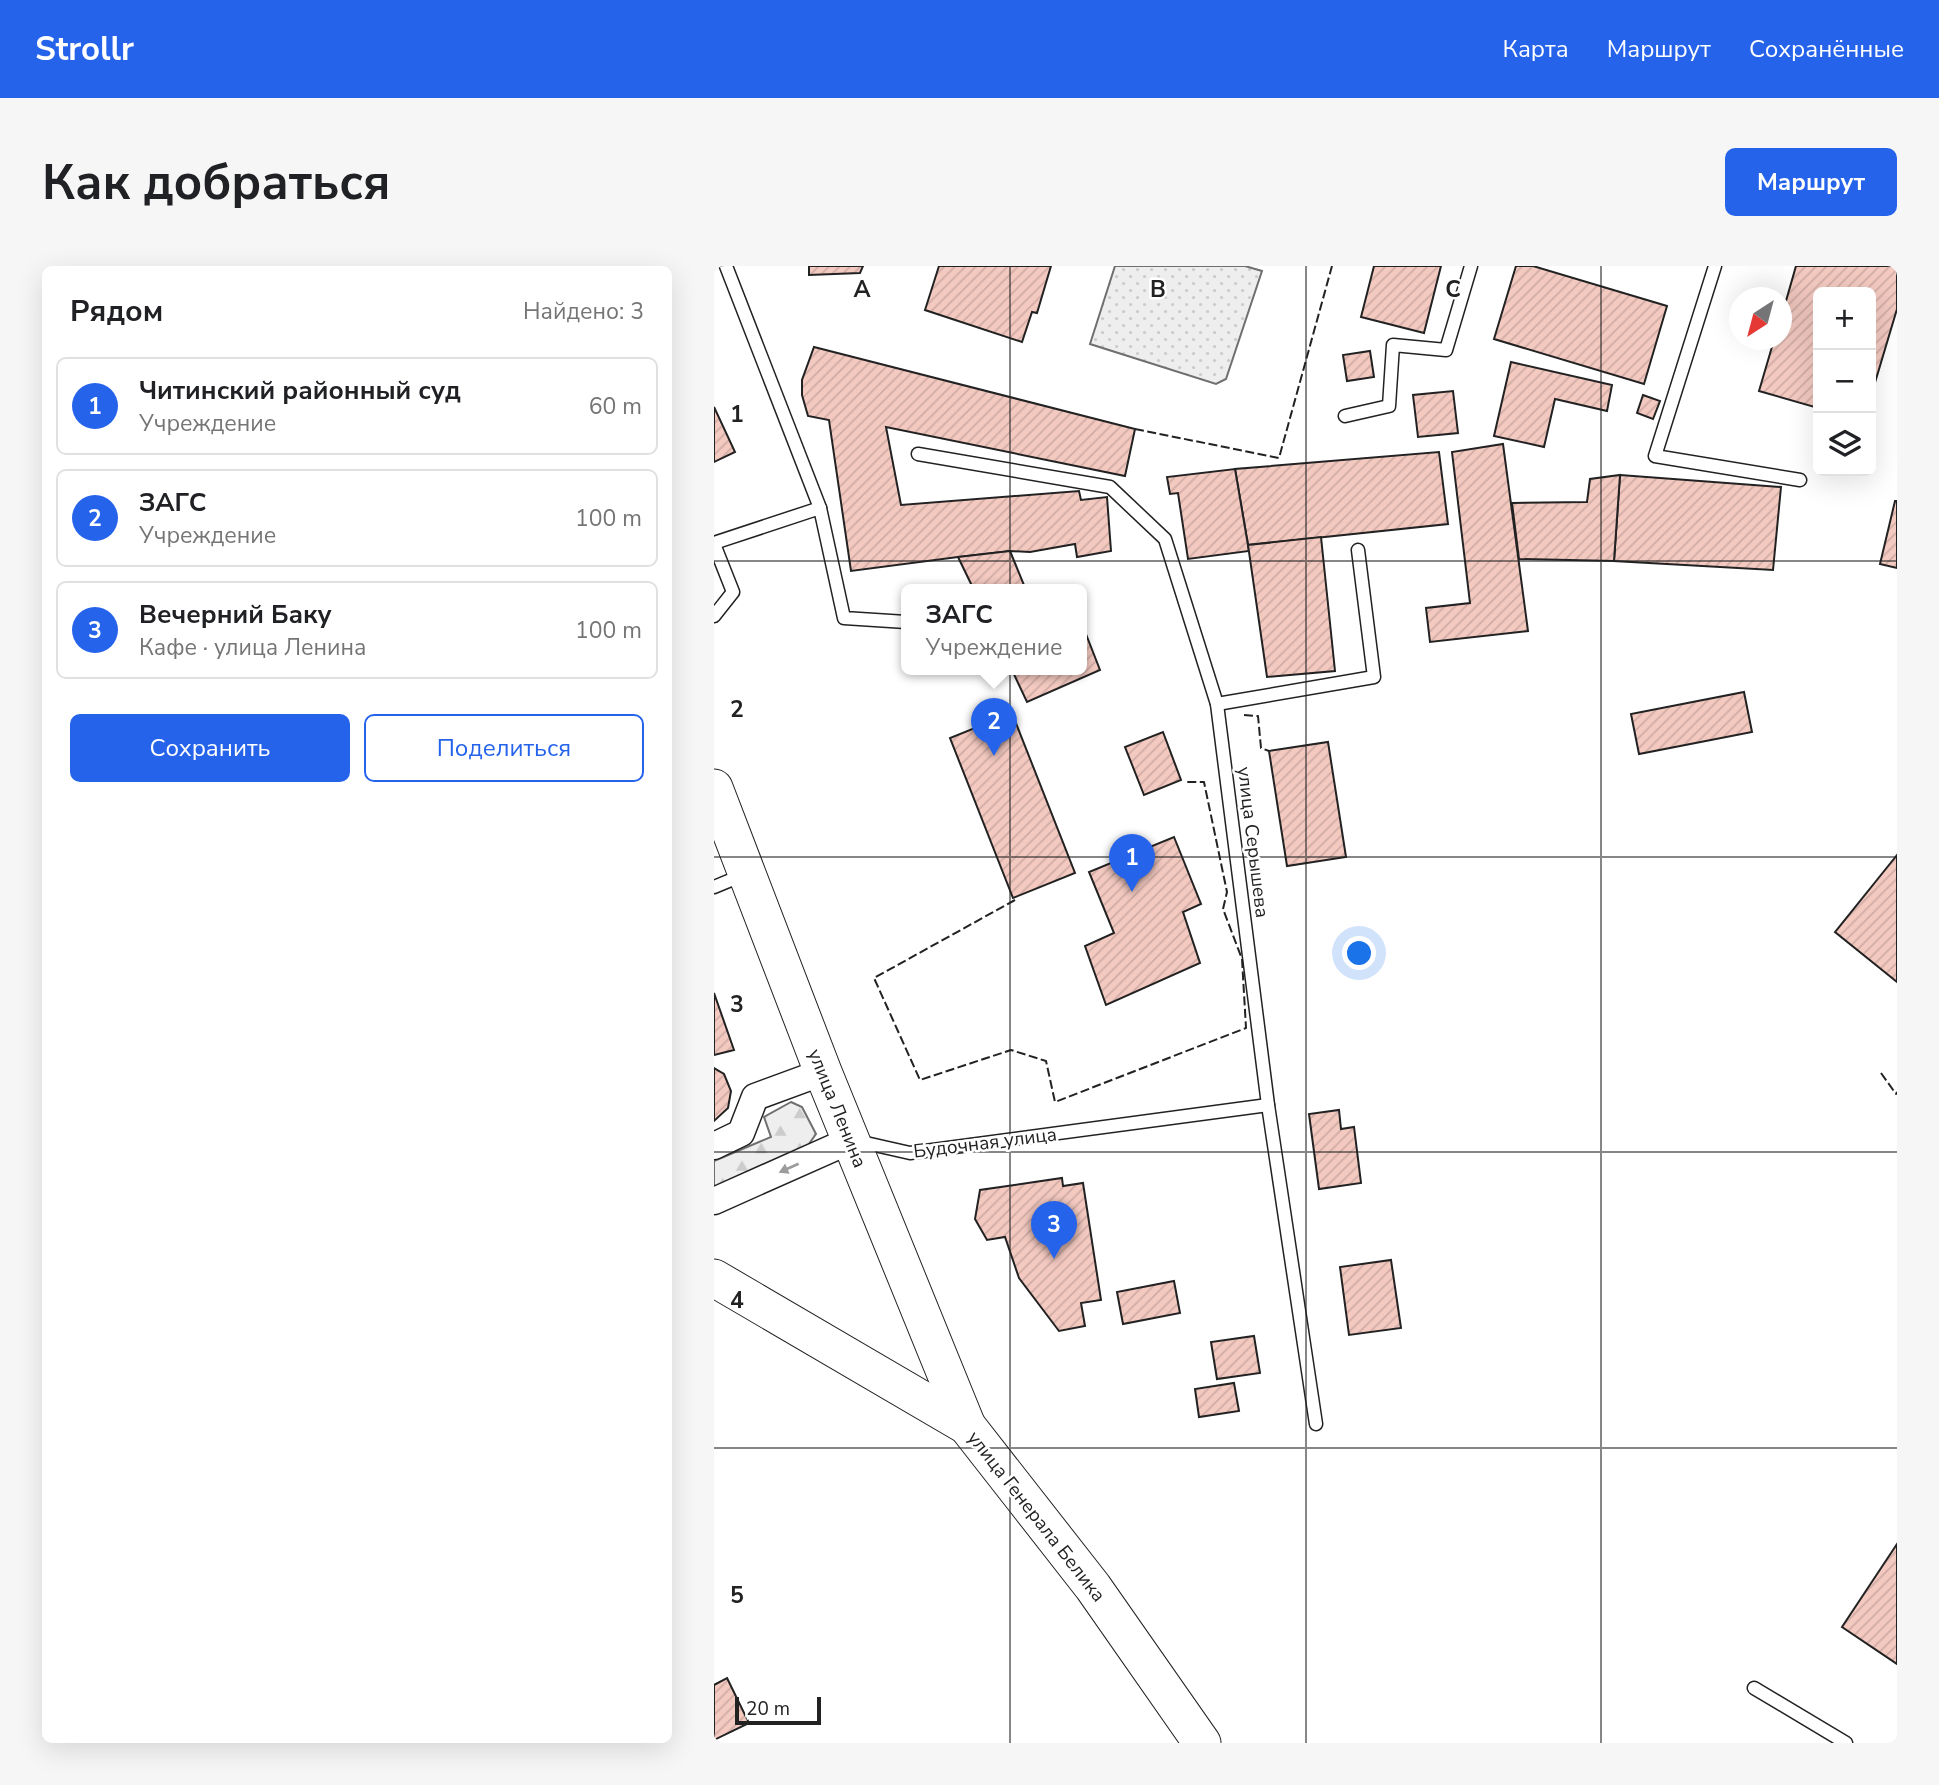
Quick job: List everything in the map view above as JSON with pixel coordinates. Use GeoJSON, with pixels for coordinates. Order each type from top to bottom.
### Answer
{"type":"FeatureCollection","features":[{"type":"Feature","properties":{"kind":"main road","name":"улица Ленина"},"geometry":{"type":"LineString","coordinates":[[714,788],[823,1072],[967,1426]]}},
{"type":"Feature","properties":{"kind":"main road","name":"улица Генерала Белика"},"geometry":{"type":"LineString","coordinates":[[714,1278],[967,1426],[1093,1587],[1202,1743]]}},
{"type":"Feature","properties":{"kind":"street"},"geometry":{"type":"LineString","coordinates":[[714,1146],[741,1133],[755,1097],[823,1072]]}},
{"type":"Feature","properties":{"kind":"street"},"geometry":{"type":"LineString","coordinates":[[714,1201],[851,1140]]}},
{"type":"Feature","properties":{"kind":"lane"},"geometry":{"type":"LineString","coordinates":[[726,266],[820,508],[844,618],[901,622]]}},
{"type":"Feature","properties":{"kind":"lane"},"geometry":{"type":"LineString","coordinates":[[1345,416],[1389,406],[1393,345],[1446,349],[1471,266]]}},
{"type":"Feature","properties":{"kind":"lane"},"geometry":{"type":"LineString","coordinates":[[1715,266],[1655,456],[1800,480]]}},
{"type":"Feature","properties":{"kind":"lane","name":"улица Серышева"},"geometry":{"type":"LineString","coordinates":[[918,454],[1110,487],[1165,539],[1217,704],[1268,1105],[1316,1424]]}},
{"type":"Feature","properties":{"kind":"lane"},"geometry":{"type":"LineString","coordinates":[[714,616],[733,592],[714,544],[820,508]]}},
{"type":"Feature","properties":{"kind":"lane"},"geometry":{"type":"LineString","coordinates":[[1217,704],[1374,677],[1358,550]]}},
{"type":"Feature","properties":{"kind":"lane"},"geometry":{"type":"LineString","coordinates":[[714,887],[747,873]]}},
{"type":"Feature","properties":{"kind":"lane","name":"Будочная улица"},"geometry":{"type":"LineString","coordinates":[[851,1140],[910,1153],[1268,1105]]}},
{"type":"Feature","properties":{"kind":"lane"},"geometry":{"type":"LineString","coordinates":[[1754,1688],[1846,1743]]}},
{"type":"Feature","properties":{"kind":"green space"},"geometry":{"type":"Polygon","coordinates":[[[1115,266],[1245,266],[1262,271],[1226,379],[1216,384],[1090,344],[1115,266]]]}},
{"type":"Feature","properties":{"kind":"green space"},"geometry":{"type":"Polygon","coordinates":[[[791,1102],[802,1107],[816,1134],[806,1148],[714,1189],[714,1161],[771,1137],[764,1117],[791,1102]]]}},
{"type":"Feature","properties":{"kind":"building"},"geometry":{"type":"Polygon","coordinates":[[[809,266],[863,266],[860,273],[809,275],[809,266]]]}},
{"type":"Feature","properties":{"kind":"building"},"geometry":{"type":"Polygon","coordinates":[[[939,266],[1051,266],[1037,313],[1032,312],[1022,342],[925,310],[939,266]]]}},
{"type":"Feature","properties":{"kind":"building"},"geometry":{"type":"Polygon","coordinates":[[[1374,266],[1441,266],[1424,333],[1361,317],[1374,266]]]}},
{"type":"Feature","properties":{"kind":"building"},"geometry":{"type":"Polygon","coordinates":[[[1516,266],[1533,266],[1667,306],[1644,384],[1494,339],[1516,266]]]}},
{"type":"Feature","properties":{"kind":"building"},"geometry":{"type":"Polygon","coordinates":[[[1796,266],[1897,266],[1897,309],[1876,379],[1876,287],[1813,287],[1813,407],[1759,391],[1771,350],[1792,350],[1790,287],[1796,266]]]}},
{"type":"Feature","properties":{"kind":"building"},"geometry":{"type":"Polygon","coordinates":[[[814,347],[1135,429],[1125,476],[886,427],[901,505],[1079,491],[1081,500],[1107,497],[1111,551],[1077,557],[1075,544],[1030,552],[1010,551],[851,571],[829,420],[808,416],[802,395],[802,380],[814,347]]]}},
{"type":"Feature","properties":{"kind":"building"},"geometry":{"type":"Polygon","coordinates":[[[1370,351],[1374,377],[1347,381],[1343,355],[1370,351]]]}},
{"type":"Feature","properties":{"kind":"building"},"geometry":{"type":"Polygon","coordinates":[[[1511,362],[1612,385],[1607,411],[1555,399],[1544,447],[1494,436],[1511,362]]]}},
{"type":"Feature","properties":{"kind":"building"},"geometry":{"type":"Polygon","coordinates":[[[1453,391],[1458,433],[1418,437],[1413,395],[1453,391]]]}},
{"type":"Feature","properties":{"kind":"building"},"geometry":{"type":"Polygon","coordinates":[[[1643,395],[1660,401],[1653,419],[1637,413],[1643,395]]]}},
{"type":"Feature","properties":{"kind":"building"},"geometry":{"type":"Polygon","coordinates":[[[714,407],[735,452],[714,462],[714,407]]]}},
{"type":"Feature","properties":{"kind":"building"},"geometry":{"type":"Polygon","coordinates":[[[1503,444],[1528,631],[1430,642],[1426,608],[1470,603],[1452,452],[1503,444]]]}},
{"type":"Feature","properties":{"kind":"building"},"geometry":{"type":"Polygon","coordinates":[[[1439,452],[1448,524],[1248,545],[1235,469],[1439,452]]]}},
{"type":"Feature","properties":{"kind":"building"},"geometry":{"type":"Polygon","coordinates":[[[1235,469],[1249,551],[1188,559],[1178,493],[1170,494],[1167,477],[1235,469]]]}},
{"type":"Feature","properties":{"kind":"building"},"geometry":{"type":"Polygon","coordinates":[[[1620,475],[1781,487],[1773,570],[1614,561],[1620,475]]]}},
{"type":"Feature","properties":{"kind":"building"},"geometry":{"type":"Polygon","coordinates":[[[1620,475],[1614,561],[1519,559],[1512,503],[1587,502],[1590,479],[1620,475]]]}},
{"type":"Feature","properties":{"kind":"building"},"geometry":{"type":"Polygon","coordinates":[[[1897,501],[1897,568],[1880,564],[1897,501]]]}},
{"type":"Feature","properties":{"kind":"building"},"geometry":{"type":"Polygon","coordinates":[[[1321,537],[1335,671],[1267,677],[1248,545],[1321,537]]]}},
{"type":"Feature","properties":{"kind":"building"},"geometry":{"type":"Polygon","coordinates":[[[1010,551],[1024,584],[971,584],[958,557],[1010,551]]]}},
{"type":"Feature","properties":{"kind":"building"},"geometry":{"type":"Polygon","coordinates":[[[1087,637],[1100,670],[1027,702],[1014,675],[1087,675],[1087,637]]]}},
{"type":"Feature","properties":{"kind":"building"},"geometry":{"type":"Polygon","coordinates":[[[1744,692],[1752,732],[1639,754],[1631,714],[1744,692]]]}},
{"type":"Feature","properties":{"kind":"building"},"geometry":{"type":"Polygon","coordinates":[[[1012,713],[1075,873],[1013,898],[950,738],[1012,713]]]}},
{"type":"Feature","properties":{"kind":"building"},"geometry":{"type":"Polygon","coordinates":[[[1163,732],[1181,780],[1144,795],[1125,747],[1163,732]]]}},
{"type":"Feature","properties":{"kind":"building"},"geometry":{"type":"Polygon","coordinates":[[[1328,742],[1346,857],[1287,866],[1269,751],[1328,742]]]}},
{"type":"Feature","properties":{"kind":"building"},"geometry":{"type":"Polygon","coordinates":[[[1174,837],[1201,904],[1183,912],[1200,963],[1106,1005],[1085,946],[1114,933],[1089,872],[1174,837]]]}},
{"type":"Feature","properties":{"kind":"building"},"geometry":{"type":"Polygon","coordinates":[[[1897,855],[1897,982],[1835,932],[1897,855]]]}},
{"type":"Feature","properties":{"kind":"building"},"geometry":{"type":"Polygon","coordinates":[[[714,993],[734,1050],[714,1055],[714,993]]]}},
{"type":"Feature","properties":{"kind":"building"},"geometry":{"type":"Polygon","coordinates":[[[714,1068],[724,1074],[731,1091],[728,1108],[714,1121],[714,1068]]]}},
{"type":"Feature","properties":{"kind":"building"},"geometry":{"type":"Polygon","coordinates":[[[1339,1110],[1341,1129],[1354,1127],[1361,1183],[1319,1189],[1309,1114],[1339,1110]]]}},
{"type":"Feature","properties":{"kind":"building"},"geometry":{"type":"Polygon","coordinates":[[[1062,1178],[1063,1186],[1083,1183],[1101,1300],[1081,1303],[1085,1326],[1059,1331],[1019,1278],[1005,1237],[987,1240],[975,1219],[980,1190],[1062,1178]]]}},
{"type":"Feature","properties":{"kind":"building"},"geometry":{"type":"Polygon","coordinates":[[[1391,1260],[1401,1328],[1349,1335],[1340,1267],[1391,1260]]]}},
{"type":"Feature","properties":{"kind":"building"},"geometry":{"type":"Polygon","coordinates":[[[1174,1281],[1180,1313],[1123,1324],[1117,1292],[1174,1281]]]}},
{"type":"Feature","properties":{"kind":"building"},"geometry":{"type":"Polygon","coordinates":[[[1254,1336],[1260,1373],[1217,1379],[1211,1342],[1254,1336]]]}},
{"type":"Feature","properties":{"kind":"building"},"geometry":{"type":"Polygon","coordinates":[[[1234,1383],[1239,1411],[1199,1417],[1195,1389],[1234,1383]]]}},
{"type":"Feature","properties":{"kind":"building"},"geometry":{"type":"Polygon","coordinates":[[[1897,1544],[1897,1664],[1842,1627],[1897,1544]]]}},
{"type":"Feature","properties":{"kind":"building"},"geometry":{"type":"Polygon","coordinates":[[[727,1678],[749,1723],[714,1740],[714,1685],[727,1678]]]}},
{"type":"Feature","properties":{"kind":"fence"},"geometry":{"type":"LineString","coordinates":[[1135,429],[1279,458],[1332,266]]}},
{"type":"Feature","properties":{"kind":"fence"},"geometry":{"type":"LineString","coordinates":[[1244,715],[1258,716],[1261,748],[1269,751]]}},
{"type":"Feature","properties":{"kind":"fence"},"geometry":{"type":"LineString","coordinates":[[1015,900],[874,978],[920,1080],[1011,1050],[1046,1061],[1055,1102],[1246,1028],[1242,959],[1223,909],[1227,892],[1204,782],[1186,782]]}},
{"type":"Feature","properties":{"kind":"fence"},"geometry":{"type":"LineString","coordinates":[[1881,1073],[1896,1094],[1897,1092]]}},
{"type":"Feature","properties":{"kind":"place","name":"ЗАГС"},"geometry":{"type":"Point","coordinates":[994,756]}},
{"type":"Feature","properties":{"kind":"place","name":"Читинский районный суд"},"geometry":{"type":"Point","coordinates":[1132,892]}},
{"type":"Feature","properties":{"kind":"place","name":"Вечерний Баку"},"geometry":{"type":"Point","coordinates":[1054,1259]}}]}
